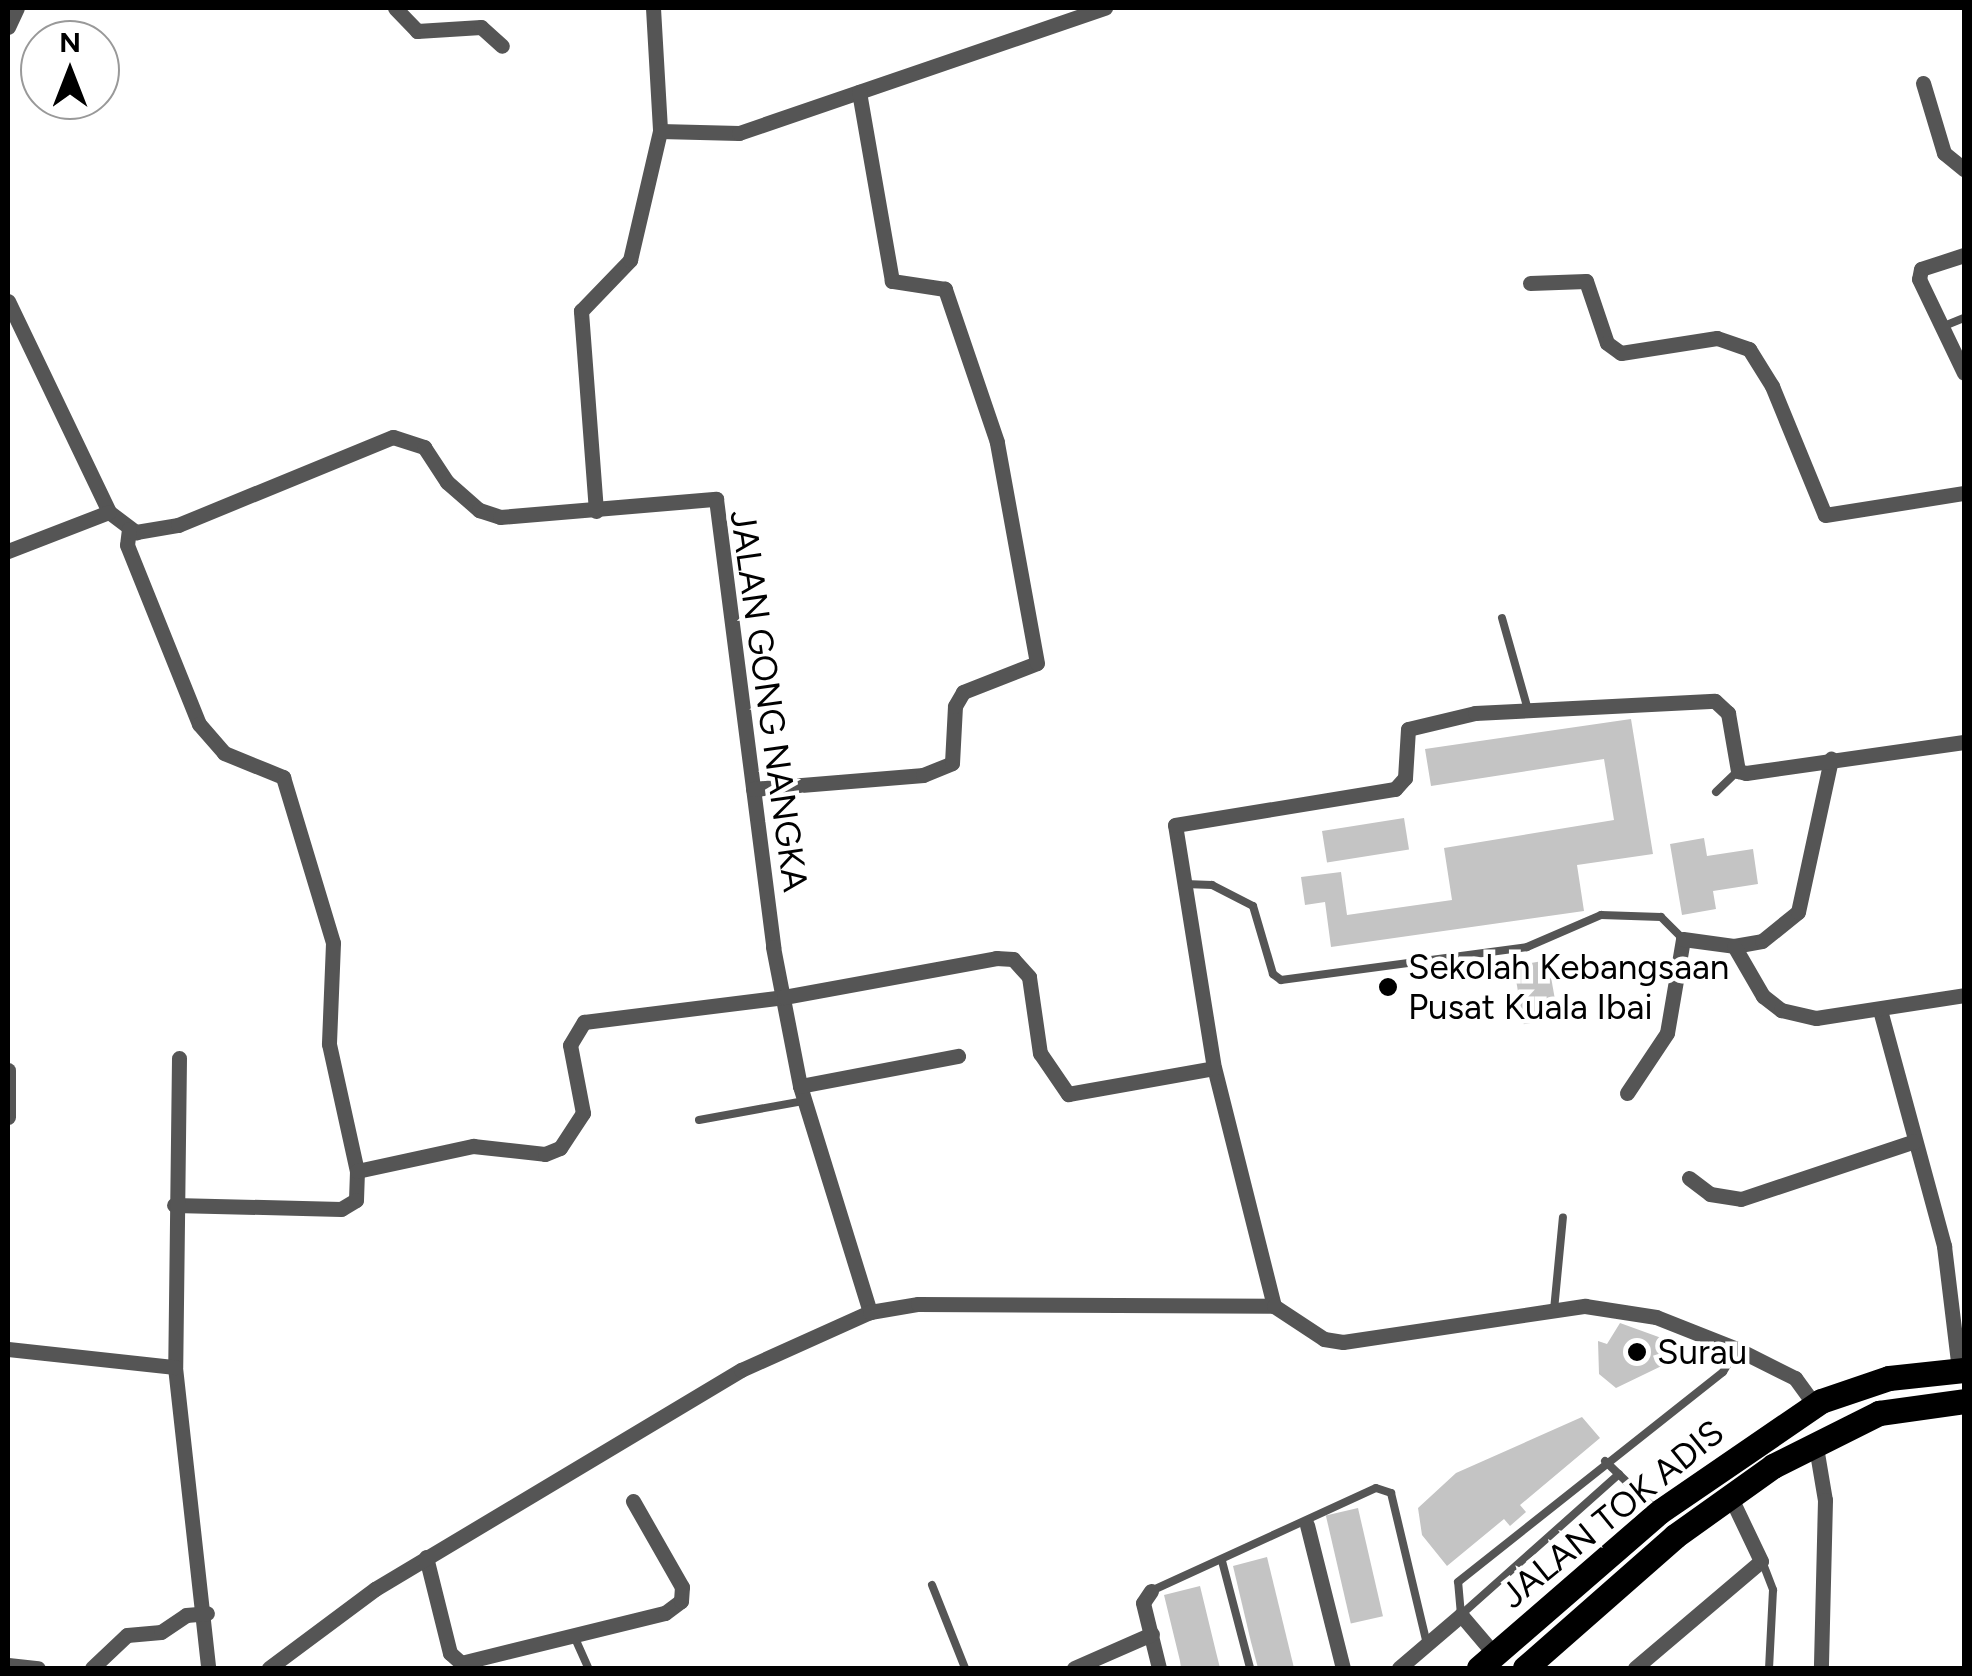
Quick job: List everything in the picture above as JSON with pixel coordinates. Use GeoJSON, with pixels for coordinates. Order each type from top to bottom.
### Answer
{"type":"FeatureCollection","features":[{"type":"Feature","properties":{"kind":"main road","name":"JALAN TOK ADIS"},"geometry":{"type":"LineString","coordinates":[[1487,1662],[1659,1512],[1814,1406],[1889,1378],[1962,1370]]}},
{"type":"Feature","properties":{"kind":"main road","name":"JALAN TOK ADIS"},"geometry":{"type":"LineString","coordinates":[[1525,1668],[1730,1496],[1815,1440],[1879,1413],[1963,1407]]}},
{"type":"Feature","properties":{"kind":"street"},"geometry":{"type":"LineString","coordinates":[[8,27],[17,8]]}},
{"type":"Feature","properties":{"kind":"street"},"geometry":{"type":"LineString","coordinates":[[395,8],[417,31],[481,27],[502,46]]}},
{"type":"Feature","properties":{"kind":"street"},"geometry":{"type":"LineString","coordinates":[[596,512],[580,310],[630,260],[660,131],[653,8]]}},
{"type":"Feature","properties":{"kind":"street"},"geometry":{"type":"LineString","coordinates":[[660,131],[739,133],[1105,8]]}},
{"type":"Feature","properties":{"kind":"street"},"geometry":{"type":"LineString","coordinates":[[1923,83],[1944,152],[1964,169]]}},
{"type":"Feature","properties":{"kind":"street"},"geometry":{"type":"LineString","coordinates":[[753,789],[923,775],[952,763],[955,706],[963,692],[1037,663],[997,442],[945,289],[892,281],[859,92]]}},
{"type":"Feature","properties":{"kind":"street"},"geometry":{"type":"LineString","coordinates":[[1964,255],[1922,269],[1920,279],[1964,373]]}},
{"type":"Feature","properties":{"kind":"street"},"geometry":{"type":"LineString","coordinates":[[1530,284],[1586,282],[1607,342],[1622,353],[1716,338],[1749,349],[1772,386],[1825,515],[1964,493]]}},
{"type":"Feature","properties":{"kind":"street"},"geometry":{"type":"LineString","coordinates":[[8,301],[109,512],[129,529],[128,545],[199,724],[224,753],[283,776],[333,944],[329,1044],[357,1172],[356,1200],[341,1209],[174,1205]]}},
{"type":"Feature","properties":{"kind":"street","name":"JALAN GONG NANGKA"},"geometry":{"type":"LineString","coordinates":[[129,529],[178,525],[393,437],[424,446],[447,482],[479,510],[526,520],[716,499],[753,789],[802,1094],[870,1312]]}},
{"type":"Feature","properties":{"kind":"street"},"geometry":{"type":"LineString","coordinates":[[8,551],[109,512]]}},
{"type":"Feature","properties":{"kind":"street"},"geometry":{"type":"LineString","coordinates":[[1274,1306],[1214,1068],[1180,884],[1173,830],[1180,822],[1395,790],[1405,778],[1408,729],[1475,713],[1714,701],[1728,713],[1738,771],[1964,742]]}},
{"type":"Feature","properties":{"kind":"street"},"geometry":{"type":"LineString","coordinates":[[1627,1093],[1667,1033],[1683,939],[1734,946],[1762,942],[1798,912],[1831,759]]}},
{"type":"Feature","properties":{"kind":"street"},"geometry":{"type":"LineString","coordinates":[[1734,946],[1763,996],[1782,1010],[1816,1018],[1964,995]]}},
{"type":"Feature","properties":{"kind":"street"},"geometry":{"type":"LineString","coordinates":[[357,1172],[473,1146],[545,1154],[560,1148],[583,1114],[570,1045],[584,1022],[784,997],[948,964],[1013,959],[1030,977],[1040,1053],[1068,1094],[1214,1068]]}},
{"type":"Feature","properties":{"kind":"street"},"geometry":{"type":"LineString","coordinates":[[1880,1010],[1944,1246],[1962,1370]]}},
{"type":"Feature","properties":{"kind":"street"},"geometry":{"type":"LineString","coordinates":[[802,1094],[958,1056]]}},
{"type":"Feature","properties":{"kind":"street"},"geometry":{"type":"LineString","coordinates":[[179,1058],[174,1205],[175,1367],[207,1612],[208,1668]]}},
{"type":"Feature","properties":{"kind":"street"},"geometry":{"type":"LineString","coordinates":[[8,1070],[8,1117]]}},
{"type":"Feature","properties":{"kind":"street"},"geometry":{"type":"LineString","coordinates":[[1689,1178],[1710,1194],[1741,1199],[1915,1141]]}},
{"type":"Feature","properties":{"kind":"street"},"geometry":{"type":"LineString","coordinates":[[270,1668],[426,1557],[740,1370],[870,1312],[994,1300],[1274,1306],[1324,1338],[1343,1342],[1586,1306],[1643,1314],[1737,1349],[1795,1378],[1814,1406]]}},
{"type":"Feature","properties":{"kind":"street"},"geometry":{"type":"LineString","coordinates":[[8,1350],[175,1367]]}},
{"type":"Feature","properties":{"kind":"street"},"geometry":{"type":"LineString","coordinates":[[1815,1440],[1825,1500],[1821,1668]]}},
{"type":"Feature","properties":{"kind":"street"},"geometry":{"type":"LineString","coordinates":[[1636,1668],[1762,1560],[1730,1496]]}},
{"type":"Feature","properties":{"kind":"street"},"geometry":{"type":"LineString","coordinates":[[426,1557],[450,1654],[466,1666],[665,1613],[680,1601],[682,1588],[633,1501]]}},
{"type":"Feature","properties":{"kind":"street"},"geometry":{"type":"LineString","coordinates":[[1307,1525],[1343,1668]]}},
{"type":"Feature","properties":{"kind":"street"},"geometry":{"type":"LineString","coordinates":[[1151,1591],[1144,1604],[1159,1668]]}},
{"type":"Feature","properties":{"kind":"street"},"geometry":{"type":"LineString","coordinates":[[92,1668],[127,1635],[161,1632],[186,1614],[207,1612]]}},
{"type":"Feature","properties":{"kind":"street"},"geometry":{"type":"LineString","coordinates":[[1399,1668],[1461,1614],[1487,1662]]}},
{"type":"Feature","properties":{"kind":"street"},"geometry":{"type":"LineString","coordinates":[[1074,1668],[1152,1634]]}},
{"type":"Feature","properties":{"kind":"street"},"geometry":{"type":"LineString","coordinates":[[8,1665],[38,1668]]}},
{"type":"Feature","properties":{"kind":"lane"},"geometry":{"type":"LineString","coordinates":[[1944,326],[1964,318]]}},
{"type":"Feature","properties":{"kind":"lane"},"geometry":{"type":"LineString","coordinates":[[1502,618],[1528,710]]}},
{"type":"Feature","properties":{"kind":"lane"},"geometry":{"type":"LineString","coordinates":[[1716,792],[1738,771]]}},
{"type":"Feature","properties":{"kind":"lane"},"geometry":{"type":"LineString","coordinates":[[1180,884],[1212,885],[1253,906],[1273,974],[1281,980],[1527,947],[1601,915],[1662,917],[1683,939]]}},
{"type":"Feature","properties":{"kind":"lane"},"geometry":{"type":"LineString","coordinates":[[698,1120],[802,1094]]}},
{"type":"Feature","properties":{"kind":"lane"},"geometry":{"type":"LineString","coordinates":[[1554,1310],[1564,1217]]}},
{"type":"Feature","properties":{"kind":"lane"},"geometry":{"type":"LineString","coordinates":[[1461,1614],[1458,1582],[1723,1372],[1737,1349]]}},
{"type":"Feature","properties":{"kind":"lane"},"geometry":{"type":"LineString","coordinates":[[1606,1461],[1659,1512]]}},
{"type":"Feature","properties":{"kind":"lane"},"geometry":{"type":"LineString","coordinates":[[1461,1614],[1619,1474]]}},
{"type":"Feature","properties":{"kind":"lane"},"geometry":{"type":"LineString","coordinates":[[1151,1591],[1307,1525],[1357,1493],[1391,1492],[1427,1644]]}},
{"type":"Feature","properties":{"kind":"lane"},"geometry":{"type":"LineString","coordinates":[[1762,1560],[1773,1590],[1768,1668]]}},
{"type":"Feature","properties":{"kind":"lane"},"geometry":{"type":"LineString","coordinates":[[1222,1561],[1250,1668]]}},
{"type":"Feature","properties":{"kind":"lane"},"geometry":{"type":"LineString","coordinates":[[932,1586],[964,1668]]}},
{"type":"Feature","properties":{"kind":"lane"},"geometry":{"type":"LineString","coordinates":[[573,1635],[588,1668]]}},
{"type":"Feature","properties":{"kind":"building"},"geometry":{"type":"Polygon","coordinates":[[[1631,719],[1653,854],[1577,865],[1584,911],[1331,947],[1325,902],[1305,905],[1301,877],[1341,872],[1347,915],[1452,900],[1444,848],[1614,820],[1604,759],[1431,786],[1425,749],[1631,719]]]}},
{"type":"Feature","properties":{"kind":"building"},"geometry":{"type":"Polygon","coordinates":[[[1404,818],[1409,850],[1327,863],[1322,831],[1404,818]]]}},
{"type":"Feature","properties":{"kind":"building"},"geometry":{"type":"Polygon","coordinates":[[[1704,838],[1707,856],[1753,849],[1758,884],[1713,891],[1716,909],[1682,915],[1670,844],[1704,838]]]}},
{"type":"Feature","properties":{"kind":"building"},"geometry":{"type":"Polygon","coordinates":[[[1548,960],[1558,1018],[1524,1024],[1514,966],[1548,960]]]}},
{"type":"Feature","properties":{"kind":"building","name":"Surau"},"geometry":{"type":"Polygon","coordinates":[[[1620,1323],[1678,1344],[1674,1360],[1616,1388],[1599,1374],[1598,1341],[1607,1344],[1620,1323]]]}},
{"type":"Feature","properties":{"kind":"building"},"geometry":{"type":"Polygon","coordinates":[[[1582,1417],[1600,1438],[1520,1505],[1526,1512],[1510,1526],[1504,1519],[1447,1566],[1422,1535],[1418,1508],[1456,1473],[1582,1417]]]}},
{"type":"Feature","properties":{"kind":"building"},"geometry":{"type":"Polygon","coordinates":[[[1358,1508],[1383,1616],[1351,1624],[1326,1515],[1358,1508]]]}},
{"type":"Feature","properties":{"kind":"building"},"geometry":{"type":"Polygon","coordinates":[[[1267,1557],[1294,1668],[1258,1668],[1251,1642],[1233,1566],[1267,1557]]]}},
{"type":"Feature","properties":{"kind":"building"},"geometry":{"type":"Polygon","coordinates":[[[1200,1586],[1220,1668],[1181,1668],[1164,1595],[1200,1586]]]}},
{"type":"Feature","properties":{"kind":"place","name":"Sekolah Kebangsaan Pusat Kuala Ibai"},"geometry":{"type":"Point","coordinates":[1388,987]}},
{"type":"Feature","properties":{"kind":"place","name":"Surau"},"geometry":{"type":"Point","coordinates":[1637,1352]}}]}
